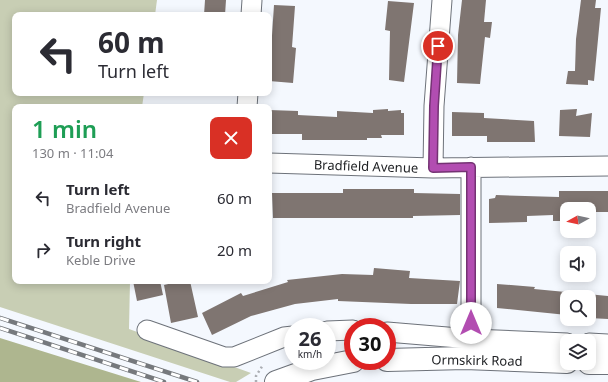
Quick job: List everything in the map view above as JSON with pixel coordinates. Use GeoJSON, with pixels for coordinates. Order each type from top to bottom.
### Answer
{"type":"FeatureCollection","features":[{"type":"Feature","properties":{"kind":"highway","name":"Ormskirk Road"},"geometry":{"type":"LineString","coordinates":[[396,360],[464,358],[560,362]]}},
{"type":"Feature","properties":{"kind":"highway"},"geometry":{"type":"LineString","coordinates":[[276,382],[312,368],[344,363]]}},
{"type":"Feature","properties":{"kind":"highway"},"geometry":{"type":"LineString","coordinates":[[596,363],[608,363]]}},
{"type":"Feature","properties":{"kind":"street"},"geometry":{"type":"LineString","coordinates":[[251,12],[252,0]]}},
{"type":"Feature","properties":{"kind":"street"},"geometry":{"type":"LineString","coordinates":[[433,168],[434,106],[442,0]]}},
{"type":"Feature","properties":{"kind":"street","name":"Bradfield Avenue"},"geometry":{"type":"LineString","coordinates":[[272,163],[433,168],[608,166]]}},
{"type":"Feature","properties":{"kind":"street"},"geometry":{"type":"LineString","coordinates":[[471,167],[471,339]]}},
{"type":"Feature","properties":{"kind":"street"},"geometry":{"type":"LineString","coordinates":[[147,330],[224,358],[234,357],[284,337]]}},
{"type":"Feature","properties":{"kind":"street"},"geometry":{"type":"LineString","coordinates":[[396,333],[471,339],[560,343]]}},
{"type":"Feature","properties":{"kind":"street"},"geometry":{"type":"LineString","coordinates":[[596,344],[608,344]]}},
{"type":"Feature","properties":{"kind":"green space"},"geometry":{"type":"Polygon","coordinates":[[[0,0],[157,0],[155,12],[12,12],[12,96],[144,96],[142,104],[12,104],[12,284],[130,284],[129,329],[251,373],[236,382],[230,382],[0,307],[0,0]]]}},
{"type":"Feature","properties":{"kind":"green space"},"geometry":{"type":"Polygon","coordinates":[[[0,338],[141,382],[0,382],[0,338]]]}},
{"type":"Feature","properties":{"kind":"building"},"geometry":{"type":"Polygon","coordinates":[[[205,0],[226,0],[225,12],[204,12],[205,0]]]}},
{"type":"Feature","properties":{"kind":"building"},"geometry":{"type":"Polygon","coordinates":[[[462,0],[486,0],[484,22],[492,22],[490,38],[485,37],[480,84],[457,83],[458,35],[462,0]]]}},
{"type":"Feature","properties":{"kind":"building"},"geometry":{"type":"Polygon","coordinates":[[[581,0],[596,0],[595,8],[601,8],[594,81],[588,80],[588,85],[566,84],[568,71],[575,71],[576,39],[581,0]]]}},
{"type":"Feature","properties":{"kind":"building"},"geometry":{"type":"Polygon","coordinates":[[[388,1],[414,3],[404,82],[389,80],[390,31],[385,30],[388,1]]]}},
{"type":"Feature","properties":{"kind":"building"},"geometry":{"type":"Polygon","coordinates":[[[274,5],[295,6],[292,47],[296,48],[293,83],[272,81],[272,35],[274,5]]]}},
{"type":"Feature","properties":{"kind":"building"},"geometry":{"type":"Polygon","coordinates":[[[577,109],[576,116],[592,113],[590,137],[559,136],[560,110],[577,109]]]}},
{"type":"Feature","properties":{"kind":"building"},"geometry":{"type":"Polygon","coordinates":[[[272,110],[298,111],[298,115],[337,117],[337,111],[373,113],[373,110],[401,110],[401,113],[404,113],[404,135],[381,135],[382,138],[367,138],[367,140],[302,140],[302,134],[272,134],[272,110]]]}},
{"type":"Feature","properties":{"kind":"building"},"geometry":{"type":"Polygon","coordinates":[[[452,112],[484,113],[484,118],[534,121],[535,142],[487,142],[487,136],[452,136],[452,112]]]}},
{"type":"Feature","properties":{"kind":"building"},"geometry":{"type":"Polygon","coordinates":[[[343,189],[414,189],[414,193],[460,194],[460,215],[413,216],[413,218],[273,218],[272,193],[343,193],[343,189]]]}},
{"type":"Feature","properties":{"kind":"building"},"geometry":{"type":"Polygon","coordinates":[[[559,191],[608,191],[608,212],[596,212],[596,202],[560,202],[560,221],[553,221],[553,215],[527,216],[527,222],[489,223],[489,199],[495,198],[496,195],[559,197],[559,191]]]}},
{"type":"Feature","properties":{"kind":"building"},"geometry":{"type":"Polygon","coordinates":[[[374,268],[410,271],[409,278],[460,281],[457,304],[338,301],[338,299],[295,304],[251,316],[212,335],[202,313],[241,293],[243,296],[288,282],[287,280],[342,274],[373,275],[374,268]]]}},
{"type":"Feature","properties":{"kind":"building"},"geometry":{"type":"Polygon","coordinates":[[[134,284],[161,284],[163,295],[137,301],[134,284]]]}},
{"type":"Feature","properties":{"kind":"building"},"geometry":{"type":"Polygon","coordinates":[[[191,284],[198,317],[171,323],[164,285],[191,284]]]}},
{"type":"Feature","properties":{"kind":"building"},"geometry":{"type":"Polygon","coordinates":[[[497,284],[535,287],[534,289],[560,291],[560,314],[497,308],[497,284]]]}},
{"type":"Feature","properties":{"kind":"building"},"geometry":{"type":"Polygon","coordinates":[[[596,295],[608,296],[608,319],[596,318],[596,295]]]}},
{"type":"Feature","properties":{"kind":"railway"},"geometry":{"type":"LineString","coordinates":[[0,318],[197,382]]}},
{"type":"Feature","properties":{"kind":"railway"},"geometry":{"type":"LineString","coordinates":[[0,328],[164,382]]}},
{"type":"Feature","properties":{"kind":"route"},"geometry":{"type":"LineString","coordinates":[[438,46],[434,106],[433,168],[471,167],[471,323]]}}]}
